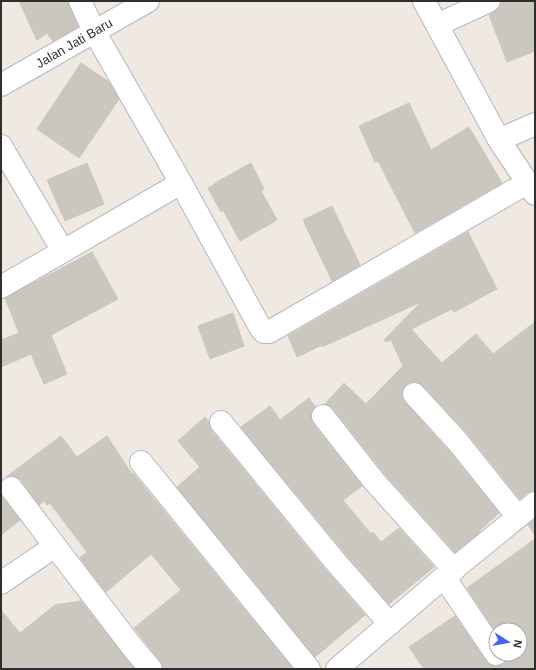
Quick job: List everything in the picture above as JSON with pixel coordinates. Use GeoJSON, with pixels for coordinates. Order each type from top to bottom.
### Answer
{"type":"FeatureCollection","features":[{"type":"Feature","properties":{"kind":"street"},"geometry":{"type":"LineString","coordinates":[[80,1],[94,31],[181,183],[261,329],[267,333],[531,188],[499,140],[424,1]]}},
{"type":"Feature","properties":{"kind":"street","name":"Jalan Jati Baru"},"geometry":{"type":"LineString","coordinates":[[1,85],[148,1]]}},
{"type":"Feature","properties":{"kind":"street"},"geometry":{"type":"LineString","coordinates":[[437,25],[489,1]]}},
{"type":"Feature","properties":{"kind":"street"},"geometry":{"type":"LineString","coordinates":[[499,140],[535,124]]}},
{"type":"Feature","properties":{"kind":"street"},"geometry":{"type":"LineString","coordinates":[[1,146],[63,251]]}},
{"type":"Feature","properties":{"kind":"street"},"geometry":{"type":"LineString","coordinates":[[1,287],[181,183]]}},
{"type":"Feature","properties":{"kind":"street"},"geometry":{"type":"LineString","coordinates":[[346,666],[390,624],[527,510],[458,442],[414,394]]}},
{"type":"Feature","properties":{"kind":"street"},"geometry":{"type":"LineString","coordinates":[[323,416],[449,574],[488,640]]}},
{"type":"Feature","properties":{"kind":"street"},"geometry":{"type":"LineString","coordinates":[[221,422],[334,560],[390,624]]}},
{"type":"Feature","properties":{"kind":"street"},"geometry":{"type":"LineString","coordinates":[[141,462],[309,669]]}},
{"type":"Feature","properties":{"kind":"street"},"geometry":{"type":"LineString","coordinates":[[11,488],[133,648],[151,669]]}},
{"type":"Feature","properties":{"kind":"street"},"geometry":{"type":"LineString","coordinates":[[1,583],[55,546]]}},
{"type":"Feature","properties":{"kind":"building"},"geometry":{"type":"Polygon","coordinates":[[[19,1],[68,1],[78,27],[53,41],[47,33],[37,40],[19,1]]]}},
{"type":"Feature","properties":{"kind":"building"},"geometry":{"type":"Polygon","coordinates":[[[501,1],[535,1],[535,51],[507,62],[489,15],[499,8],[501,1]]]}},
{"type":"Feature","properties":{"kind":"building"},"geometry":{"type":"Polygon","coordinates":[[[81,63],[109,82],[119,99],[79,158],[37,129],[81,63]]]}},
{"type":"Feature","properties":{"kind":"building"},"geometry":{"type":"Polygon","coordinates":[[[409,103],[431,150],[469,127],[502,183],[415,233],[378,161],[375,162],[359,126],[409,103]]]}},
{"type":"Feature","properties":{"kind":"building"},"geometry":{"type":"Polygon","coordinates":[[[87,163],[104,204],[65,221],[47,180],[87,163]]]}},
{"type":"Feature","properties":{"kind":"building"},"geometry":{"type":"Polygon","coordinates":[[[251,163],[264,189],[261,191],[277,220],[240,241],[223,210],[221,212],[208,188],[251,163]]]}},
{"type":"Feature","properties":{"kind":"building"},"geometry":{"type":"Polygon","coordinates":[[[332,206],[360,265],[332,281],[303,220],[332,206]]]}},
{"type":"Feature","properties":{"kind":"building"},"geometry":{"type":"Polygon","coordinates":[[[468,232],[497,289],[454,312],[452,309],[411,329],[442,363],[476,334],[493,354],[535,322],[535,491],[527,493],[520,499],[468,434],[423,386],[417,382],[412,382],[406,385],[402,391],[402,397],[405,402],[448,450],[499,513],[479,531],[480,532],[455,552],[384,473],[333,408],[325,404],[344,383],[366,404],[403,366],[391,340],[386,342],[384,340],[421,302],[297,357],[288,336],[468,232]]]}},
{"type":"Feature","properties":{"kind":"building"},"geometry":{"type":"Polygon","coordinates":[[[92,252],[118,299],[51,335],[67,374],[44,384],[31,354],[1,367],[1,340],[19,333],[5,298],[92,252]]]}},
{"type":"Feature","properties":{"kind":"building"},"geometry":{"type":"Polygon","coordinates":[[[233,313],[244,346],[210,359],[198,326],[233,313]]]}},
{"type":"Feature","properties":{"kind":"building"},"geometry":{"type":"Polygon","coordinates":[[[309,398],[315,407],[311,412],[313,424],[362,486],[343,500],[371,534],[373,532],[381,542],[399,528],[434,567],[389,604],[241,427],[270,406],[280,420],[309,398]]]}},
{"type":"Feature","properties":{"kind":"building"},"geometry":{"type":"Polygon","coordinates":[[[205,417],[209,422],[211,430],[324,568],[365,615],[315,657],[177,487],[200,467],[178,441],[205,417]]]}},
{"type":"Feature","properties":{"kind":"building"},"geometry":{"type":"Polygon","coordinates":[[[61,436],[77,457],[107,436],[132,474],[133,473],[293,669],[163,669],[160,661],[134,628],[181,590],[151,554],[106,592],[80,558],[87,552],[50,503],[47,505],[44,501],[39,505],[21,480],[15,476],[6,477],[61,436]]]}},
{"type":"Feature","properties":{"kind":"building"},"geometry":{"type":"Polygon","coordinates":[[[1,495],[20,520],[1,535],[1,495]]]}},
{"type":"Feature","properties":{"kind":"building"},"geometry":{"type":"Polygon","coordinates":[[[535,519],[535,535],[528,525],[535,519]]]}},
{"type":"Feature","properties":{"kind":"building"},"geometry":{"type":"Polygon","coordinates":[[[535,539],[535,669],[424,669],[409,647],[455,616],[490,665],[503,665],[505,662],[528,662],[528,622],[489,622],[467,588],[535,539]]]}},
{"type":"Feature","properties":{"kind":"building"},"geometry":{"type":"Polygon","coordinates":[[[81,601],[135,669],[1,669],[1,610],[20,633],[55,605],[81,601]]]}}]}
